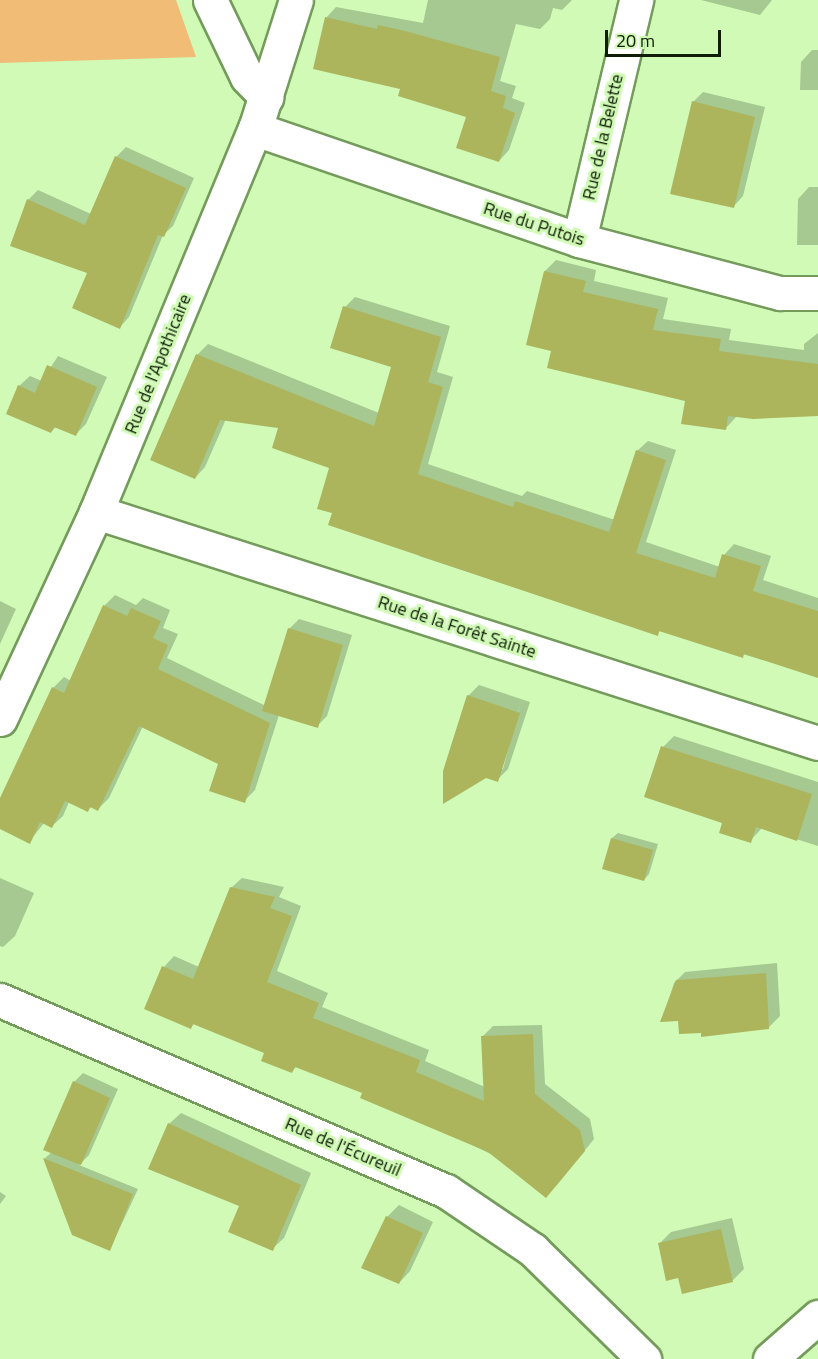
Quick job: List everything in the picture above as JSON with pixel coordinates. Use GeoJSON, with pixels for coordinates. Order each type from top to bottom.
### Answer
{"type":"FeatureCollection","features":[{"type":"Feature","properties":{"kind":"street"},"geometry":{"type":"LineString","coordinates":[[210,0],[247,77],[266,97]]}},
{"type":"Feature","properties":{"kind":"street","name":"Rue de l'Apothicaire"},"geometry":{"type":"LineString","coordinates":[[0,719],[96,512],[255,129],[296,0]]}},
{"type":"Feature","properties":{"kind":"street","name":"Rue de la Belette"},"geometry":{"type":"LineString","coordinates":[[579,240],[636,0]]}},
{"type":"Feature","properties":{"kind":"street","name":"Rue du Putois"},"geometry":{"type":"LineString","coordinates":[[255,129],[579,240],[780,293],[818,293]]}},
{"type":"Feature","properties":{"kind":"street","name":"Rue de la Forêt Sainte"},"geometry":{"type":"LineString","coordinates":[[96,512],[818,743]]}},
{"type":"Feature","properties":{"kind":"street","name":"Rue de l'Écureuil"},"geometry":{"type":"LineString","coordinates":[[0,1000],[446,1191],[533,1250],[644,1359]]}},
{"type":"Feature","properties":{"kind":"street"},"geometry":{"type":"LineString","coordinates":[[770,1359],[818,1317]]}},
{"type":"Feature","properties":{"kind":"shaded area"},"geometry":{"type":"Polygon","coordinates":[[[0,0],[176,0],[196,57],[0,63],[0,0]]]}},
{"type":"Feature","properties":{"kind":"building"},"geometry":{"type":"Polygon","coordinates":[[[325,17],[377,29],[378,25],[405,31],[500,57],[491,91],[506,96],[503,108],[515,113],[499,162],[456,148],[466,117],[398,96],[400,89],[313,69],[325,17]]]}},
{"type":"Feature","properties":{"kind":"building"},"geometry":{"type":"Polygon","coordinates":[[[692,101],[755,117],[734,208],[670,194],[692,101]]]}},
{"type":"Feature","properties":{"kind":"building"},"geometry":{"type":"Polygon","coordinates":[[[115,156],[186,188],[164,237],[158,235],[120,329],[72,308],[87,273],[10,246],[27,199],[85,225],[115,156]]]}},
{"type":"Feature","properties":{"kind":"building"},"geometry":{"type":"Polygon","coordinates":[[[544,271],[586,281],[583,292],[658,309],[653,330],[721,339],[719,351],[818,364],[818,416],[753,419],[728,416],[726,430],[681,424],[685,401],[547,368],[551,351],[526,345],[544,271]]]}},
{"type":"Feature","properties":{"kind":"building"},"geometry":{"type":"Polygon","coordinates":[[[343,306],[441,337],[428,382],[443,387],[418,474],[513,507],[515,501],[609,532],[636,450],[666,460],[636,553],[715,578],[722,554],[761,566],[753,591],[818,611],[818,678],[744,654],[743,658],[659,631],[658,636],[328,525],[332,513],[317,509],[329,468],[272,448],[278,428],[220,420],[195,479],[150,460],[196,354],[374,426],[391,367],[330,348],[343,306]]]}},
{"type":"Feature","properties":{"kind":"building"},"geometry":{"type":"Polygon","coordinates":[[[47,365],[97,387],[76,436],[54,427],[51,433],[6,414],[18,385],[35,393],[47,365]]]}},
{"type":"Feature","properties":{"kind":"building"},"geometry":{"type":"Polygon","coordinates":[[[103,605],[127,616],[131,608],[161,621],[153,638],[168,645],[158,669],[270,723],[245,803],[209,791],[218,764],[139,726],[98,811],[90,807],[88,812],[65,801],[52,828],[40,822],[30,844],[0,829],[0,798],[52,687],[64,693],[103,605]]]}},
{"type":"Feature","properties":{"kind":"building"},"geometry":{"type":"Polygon","coordinates":[[[288,628],[343,645],[318,728],[262,711],[288,628]]]}},
{"type":"Feature","properties":{"kind":"building"},"geometry":{"type":"Polygon","coordinates":[[[467,695],[520,713],[498,782],[486,778],[443,804],[443,771],[467,695]]]}},
{"type":"Feature","properties":{"kind":"building"},"geometry":{"type":"Polygon","coordinates":[[[661,746],[812,794],[797,841],[756,827],[751,843],[719,833],[722,823],[644,797],[661,746]]]}},
{"type":"Feature","properties":{"kind":"building"},"geometry":{"type":"Polygon","coordinates":[[[611,838],[653,850],[644,881],[602,869],[611,838]]]}},
{"type":"Feature","properties":{"kind":"building"},"geometry":{"type":"Polygon","coordinates":[[[230,887],[275,897],[270,908],[292,916],[267,982],[319,1003],[313,1018],[420,1060],[416,1072],[484,1101],[481,1036],[533,1034],[535,1094],[580,1130],[585,1151],[546,1198],[488,1152],[360,1098],[362,1093],[295,1067],[292,1073],[261,1061],[264,1053],[193,1024],[191,1029],[144,1009],[162,966],[193,979],[230,887]]]}},
{"type":"Feature","properties":{"kind":"building"},"geometry":{"type":"Polygon","coordinates":[[[766,973],[769,1029],[701,1037],[701,1033],[679,1034],[678,1021],[660,1022],[676,980],[766,973]]]}},
{"type":"Feature","properties":{"kind":"building"},"geometry":{"type":"Polygon","coordinates":[[[73,1081],[110,1098],[81,1165],[43,1150],[73,1081]]]}},
{"type":"Feature","properties":{"kind":"building"},"geometry":{"type":"Polygon","coordinates":[[[168,1123],[301,1185],[273,1251],[228,1232],[239,1206],[148,1169],[168,1123]]]}},
{"type":"Feature","properties":{"kind":"building"},"geometry":{"type":"Polygon","coordinates":[[[43,1158],[133,1194],[110,1251],[72,1235],[43,1158]]]}},
{"type":"Feature","properties":{"kind":"building"},"geometry":{"type":"Polygon","coordinates":[[[386,1216],[423,1233],[399,1284],[361,1268],[386,1216]]]}},
{"type":"Feature","properties":{"kind":"building"},"geometry":{"type":"Polygon","coordinates":[[[721,1229],[733,1282],[682,1294],[678,1278],[666,1281],[658,1243],[721,1229]]]}}]}
